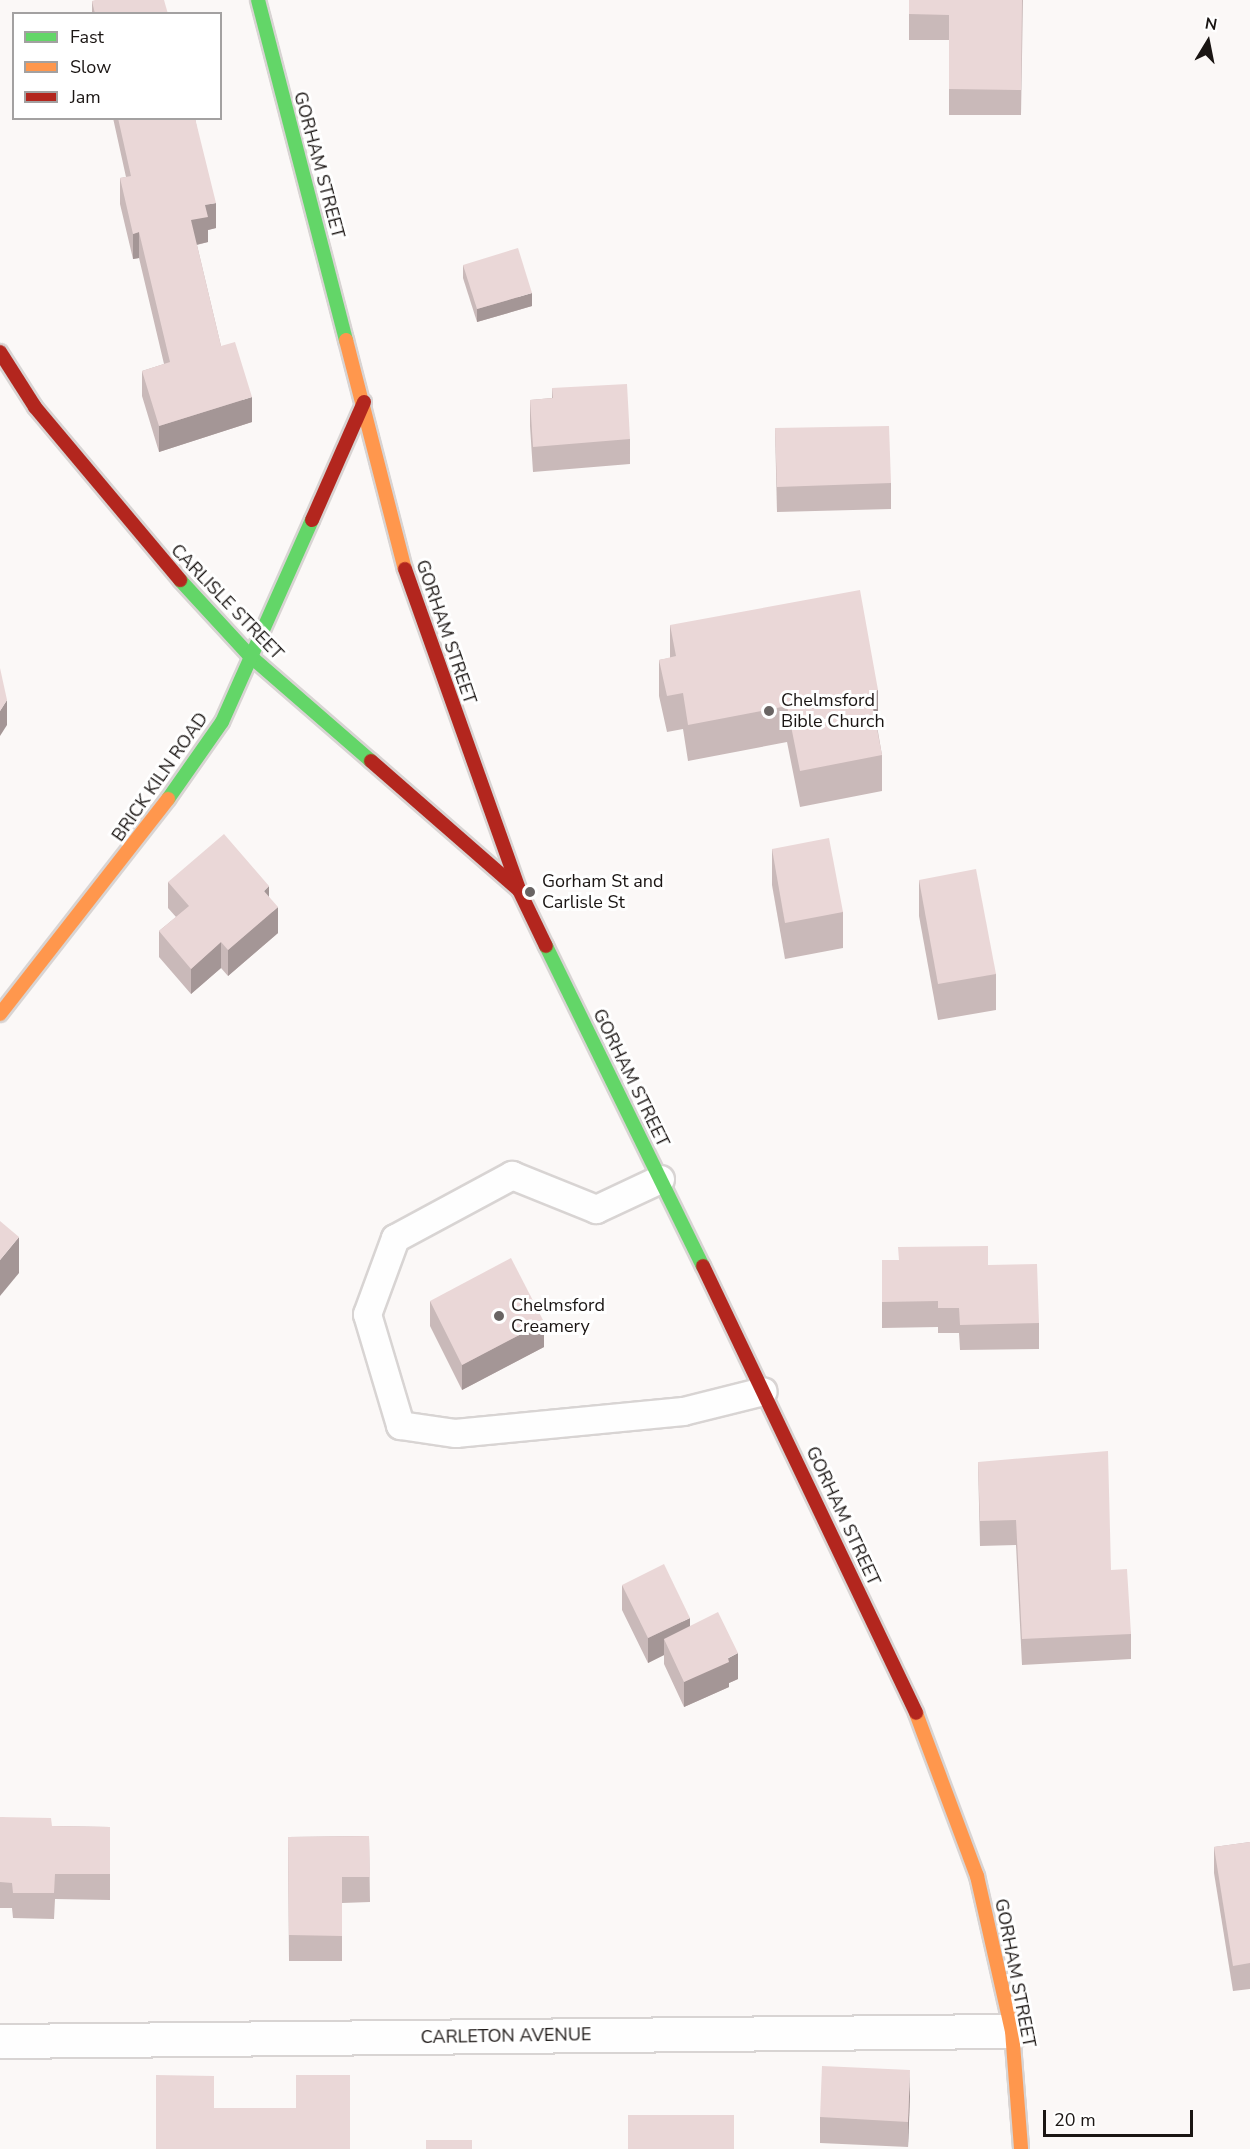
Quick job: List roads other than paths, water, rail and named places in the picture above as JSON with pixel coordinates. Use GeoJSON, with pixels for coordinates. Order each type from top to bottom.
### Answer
{"type":"FeatureCollection","features":[{"type":"Feature","properties":{"kind":"main road","name":"GORHAM STREET"},"geometry":{"type":"LineString","coordinates":[[258,0],[364,402],[412,597],[519,890],[763,1391],[924,1730],[977,1876],[1012,2031],[1021,2149]]}},
{"type":"Feature","properties":{"kind":"main road","name":"CARLISLE STREET"},"geometry":{"type":"LineString","coordinates":[[0,352],[42,416],[154,551],[249,655],[519,890]]}},
{"type":"Feature","properties":{"kind":"main road","name":"BRICK KILN ROAD"},"geometry":{"type":"LineString","coordinates":[[0,1014],[163,807],[222,722],[249,655],[364,402]]}},
{"type":"Feature","properties":{"kind":"street","name":"CARLETON AVENUE"},"geometry":{"type":"LineString","coordinates":[[0,2041],[1012,2031]]}},
{"type":"Feature","properties":{"kind":"lane"},"geometry":{"type":"LineString","coordinates":[[660,1179],[596,1209],[512,1175],[395,1238],[367,1314],[400,1425],[455,1433],[682,1411],[763,1391]]}},
{"type":"Feature","properties":{"kind":"place","name":"Chelmsford Bible Church"},"geometry":{"type":"Point","coordinates":[769,711]}},
{"type":"Feature","properties":{"kind":"place","name":"Gorham St and Carlisle St"},"geometry":{"type":"Point","coordinates":[530,892]}},
{"type":"Feature","properties":{"kind":"place","name":"Chelmsford Creamery"},"geometry":{"type":"Point","coordinates":[499,1316]}}]}
